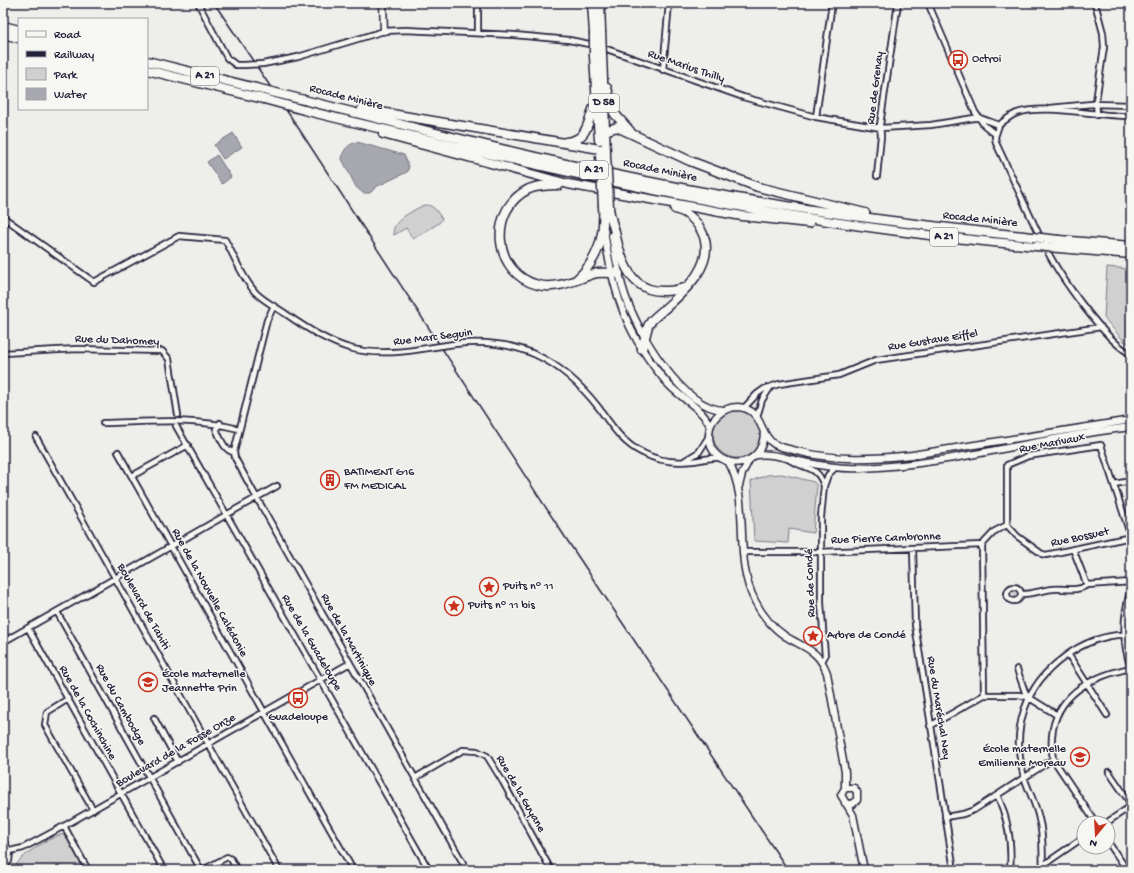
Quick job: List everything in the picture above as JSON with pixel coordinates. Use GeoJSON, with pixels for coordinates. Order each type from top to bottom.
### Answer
{"type":"FeatureCollection","features":[{"type":"Feature","properties":{"kind":"highway","name":"D 58"},"geometry":{"type":"LineString","coordinates":[[592,3],[597,32],[605,131],[603,152],[607,224]]}},
{"type":"Feature","properties":{"kind":"highway","name":"D 58"},"geometry":{"type":"LineString","coordinates":[[597,32],[600,3]]}},
{"type":"Feature","properties":{"kind":"highway"},"geometry":{"type":"LineString","coordinates":[[3,26],[18,30]]}},
{"type":"Feature","properties":{"kind":"highway"},"geometry":{"type":"LineString","coordinates":[[3,34],[18,38]]}},
{"type":"Feature","properties":{"kind":"highway","name":"D 58"},"geometry":{"type":"LineString","coordinates":[[598,56],[596,103],[599,138],[603,152]]}},
{"type":"Feature","properties":{"kind":"highway"},"geometry":{"type":"LineString","coordinates":[[598,56],[610,104],[614,113],[633,133]]}},
{"type":"Feature","properties":{"kind":"highway","name":"Rocade Minière"},"geometry":{"type":"LineString","coordinates":[[148,61],[550,160],[659,184],[808,210],[887,221],[1032,237],[1059,244],[1131,254]]}},
{"type":"Feature","properties":{"kind":"highway","name":"Rocade Minière"},"geometry":{"type":"LineString","coordinates":[[148,70],[329,116],[552,169],[663,193],[865,227],[1036,246],[1059,244],[1131,246]]}},
{"type":"Feature","properties":{"kind":"highway"},"geometry":{"type":"LineString","coordinates":[[304,100],[557,142],[603,152]]}},
{"type":"Feature","properties":{"kind":"highway"},"geometry":{"type":"LineString","coordinates":[[557,142],[570,141],[584,135],[596,103]]}},
{"type":"Feature","properties":{"kind":"highway"},"geometry":{"type":"LineString","coordinates":[[329,116],[334,121],[568,184],[658,202],[742,216],[865,227]]}},
{"type":"Feature","properties":{"kind":"highway"},"geometry":{"type":"LineString","coordinates":[[599,138],[605,131],[618,127],[690,160],[758,187],[880,216],[887,221]]}},
{"type":"Feature","properties":{"kind":"highway"},"geometry":{"type":"LineString","coordinates":[[568,184],[538,186],[522,193],[511,203],[505,212],[500,232],[501,248],[506,259],[521,277],[539,285],[559,286],[598,273],[614,273]]}},
{"type":"Feature","properties":{"kind":"highway"},"geometry":{"type":"LineString","coordinates":[[642,349],[652,320],[700,272],[706,255],[705,239],[700,228],[692,217],[682,211],[663,206],[658,202]]}},
{"type":"Feature","properties":{"kind":"highway"},"geometry":{"type":"LineString","coordinates":[[573,282],[587,270],[593,261],[607,224],[614,228],[622,260],[632,278],[640,285],[658,292],[669,292],[685,288]]}},
{"type":"Feature","properties":{"kind":"main road"},"geometry":{"type":"LineString","coordinates":[[382,3],[384,31]]}},
{"type":"Feature","properties":{"kind":"main road","name":"D 58"},"geometry":{"type":"LineString","coordinates":[[607,224],[614,273],[623,312],[642,349],[671,387],[704,416],[710,426]]}},
{"type":"Feature","properties":{"kind":"main road","name":"D 58"},"geometry":{"type":"LineString","coordinates":[[614,273],[645,338],[658,358],[688,393],[706,407],[724,410]]}},
{"type":"Feature","properties":{"kind":"main road"},"geometry":{"type":"LineString","coordinates":[[749,460],[735,463],[728,462],[721,458],[711,446],[709,436],[710,426],[718,414],[724,410],[731,408],[744,408],[757,417],[768,439],[774,444],[805,453],[851,459],[878,459],[912,455],[1131,420]]}},
{"type":"Feature","properties":{"kind":"main road"},"geometry":{"type":"LineString","coordinates":[[756,454],[773,454],[785,458],[836,467],[860,468],[900,465],[1131,427]]}},
{"type":"Feature","properties":{"kind":"main road"},"geometry":{"type":"LineString","coordinates":[[738,487],[742,474],[749,460],[756,454],[763,444],[764,431]]}},
{"type":"Feature","properties":{"kind":"main road"},"geometry":{"type":"LineString","coordinates":[[728,462],[738,487],[742,552],[750,592],[762,614],[785,636],[814,651],[822,661]]}},
{"type":"Feature","properties":{"kind":"main road","name":"Rue de Condé"},"geometry":{"type":"LineString","coordinates":[[822,661],[827,672],[848,787]]}},
{"type":"Feature","properties":{"kind":"main road"},"geometry":{"type":"LineString","coordinates":[[853,815],[841,795],[848,787],[856,790],[858,795],[855,802],[853,815],[864,870]]}},
{"type":"Feature","properties":{"kind":"main road"},"geometry":{"type":"LineString","coordinates":[[845,803],[850,804],[855,802]]}},
{"type":"Feature","properties":{"kind":"street","name":"Rue Marius Thilly"},"geometry":{"type":"LineString","coordinates":[[198,3],[227,58],[236,65],[263,64],[298,56],[384,31],[405,30],[544,37],[589,44],[743,97],[816,117],[881,128],[931,125],[980,118]]}},
{"type":"Feature","properties":{"kind":"street"},"geometry":{"type":"LineString","coordinates":[[478,3],[478,34]]}},
{"type":"Feature","properties":{"kind":"street"},"geometry":{"type":"LineString","coordinates":[[663,70],[669,3]]}},
{"type":"Feature","properties":{"kind":"street"},"geometry":{"type":"LineString","coordinates":[[816,117],[832,3]]}},
{"type":"Feature","properties":{"kind":"street","name":"Rue de Grenay"},"geometry":{"type":"LineString","coordinates":[[877,176],[881,128],[898,3]]}},
{"type":"Feature","properties":{"kind":"street"},"geometry":{"type":"LineString","coordinates":[[928,3],[975,112],[984,125],[996,134]]}},
{"type":"Feature","properties":{"kind":"street"},"geometry":{"type":"LineString","coordinates":[[1095,3],[1103,33],[1104,47],[1097,115]]}},
{"type":"Feature","properties":{"kind":"street"},"geometry":{"type":"LineString","coordinates":[[1049,109],[1051,107],[1097,104],[1131,105]]}},
{"type":"Feature","properties":{"kind":"street"},"geometry":{"type":"LineString","coordinates":[[1131,116],[1097,115],[1049,109],[1020,112],[999,125],[996,134],[996,143],[1056,267],[1101,327],[1118,346],[1131,354]]}},
{"type":"Feature","properties":{"kind":"street"},"geometry":{"type":"LineString","coordinates":[[980,118],[999,125]]}},
{"type":"Feature","properties":{"kind":"street","name":"Rue Marc Seguin"},"geometry":{"type":"LineString","coordinates":[[3,217],[94,282],[179,236],[222,239],[227,244],[250,285],[262,298],[318,336],[344,347],[361,351],[395,353],[472,342],[507,345],[548,361],[577,383],[628,444],[655,458],[671,461],[721,458]]}},
{"type":"Feature","properties":{"kind":"street"},"geometry":{"type":"LineString","coordinates":[[234,452],[267,317],[274,306]]}},
{"type":"Feature","properties":{"kind":"street","name":"Rue Gustave Eiffel"},"geometry":{"type":"LineString","coordinates":[[744,408],[757,394],[771,387],[790,382],[839,375],[876,360],[1101,327]]}},
{"type":"Feature","properties":{"kind":"street","name":"Rue du Dahomey"},"geometry":{"type":"LineString","coordinates":[[3,353],[77,349],[162,351],[170,359],[178,415]]}},
{"type":"Feature","properties":{"kind":"street"},"geometry":{"type":"LineString","coordinates":[[757,417],[762,400],[771,387]]}},
{"type":"Feature","properties":{"kind":"street"},"geometry":{"type":"LineString","coordinates":[[103,423],[175,421],[220,424],[239,429]]}},
{"type":"Feature","properties":{"kind":"street","name":"Rue de la Martinique"},"geometry":{"type":"LineString","coordinates":[[220,424],[216,429],[219,436],[226,448],[230,452],[234,452],[235,458],[257,498],[467,870]]}},
{"type":"Feature","properties":{"kind":"street","name":"Rue de la Guadeloupe"},"geometry":{"type":"LineString","coordinates":[[176,426],[428,870]]}},
{"type":"Feature","properties":{"kind":"street"},"geometry":{"type":"LineString","coordinates":[[684,461],[699,452],[709,436]]}},
{"type":"Feature","properties":{"kind":"street","name":"Boulevard de Tahiti"},"geometry":{"type":"LineString","coordinates":[[36,437],[278,870]]}},
{"type":"Feature","properties":{"kind":"street"},"geometry":{"type":"LineString","coordinates":[[132,476],[188,445]]}},
{"type":"Feature","properties":{"kind":"street","name":"Rue Marivaux"},"geometry":{"type":"LineString","coordinates":[[1007,525],[1007,465],[1028,456],[1102,445],[1131,537]]}},
{"type":"Feature","properties":{"kind":"street","name":"Rue de la Nouvelle Calédonie"},"geometry":{"type":"LineString","coordinates":[[118,452],[353,870]]}},
{"type":"Feature","properties":{"kind":"street"},"geometry":{"type":"LineString","coordinates":[[785,458],[796,465],[816,471],[824,486]]}},
{"type":"Feature","properties":{"kind":"street","name":"Rue de Condé"},"geometry":{"type":"LineString","coordinates":[[822,661],[826,656],[821,603],[820,552],[824,486],[828,475],[836,467]]}},
{"type":"Feature","properties":{"kind":"street"},"geometry":{"type":"LineString","coordinates":[[1114,484],[1131,481]]}},
{"type":"Feature","properties":{"kind":"street"},"geometry":{"type":"LineString","coordinates":[[3,642],[277,486]]}},
{"type":"Feature","properties":{"kind":"street"},"geometry":{"type":"LineString","coordinates":[[984,696],[982,545],[995,531],[1007,525]]}},
{"type":"Feature","properties":{"kind":"street","name":"Rue Bossuet"},"geometry":{"type":"LineString","coordinates":[[1007,525],[1017,536],[1042,554],[1046,555],[1131,537]]}},
{"type":"Feature","properties":{"kind":"street","name":"Rue Pierre Cambronne"},"geometry":{"type":"LineString","coordinates":[[742,552],[820,552],[982,545]]}},
{"type":"Feature","properties":{"kind":"street","name":"Rue du Maréchal Ney"},"geometry":{"type":"LineString","coordinates":[[913,548],[914,610],[930,726],[954,870]]}},
{"type":"Feature","properties":{"kind":"street"},"geometry":{"type":"LineString","coordinates":[[1073,549],[1087,585]]}},
{"type":"Feature","properties":{"kind":"street"},"geometry":{"type":"LineString","coordinates":[[1022,594],[1032,594],[1052,589],[1078,589],[1087,585],[1131,582]]}},
{"type":"Feature","properties":{"kind":"street"},"geometry":{"type":"LineString","coordinates":[[1091,815],[1053,759],[1051,748],[1053,725],[1056,715],[1063,704],[1072,694],[1087,682],[1110,673],[1131,668],[1124,646],[1124,634],[1131,588]]}},
{"type":"Feature","properties":{"kind":"street","name":"Rue du Cambodge"},"geometry":{"type":"LineString","coordinates":[[57,612],[202,870]]}},
{"type":"Feature","properties":{"kind":"street","name":"Rue de la Cochinchine"},"geometry":{"type":"LineString","coordinates":[[28,628],[164,870]]}},
{"type":"Feature","properties":{"kind":"street"},"geometry":{"type":"LineString","coordinates":[[1042,868],[1043,844],[1040,819],[1020,762],[1019,737],[1022,715],[1028,697],[1045,673],[1068,654],[1106,637],[1124,634],[1131,635]]}},
{"type":"Feature","properties":{"kind":"street"},"geometry":{"type":"LineString","coordinates":[[1068,654],[1107,715]]}},
{"type":"Feature","properties":{"kind":"street","name":"Boulevard de la Fosse Onze"},"geometry":{"type":"LineString","coordinates":[[10,852],[23,848],[93,810],[350,663]]}},
{"type":"Feature","properties":{"kind":"street"},"geometry":{"type":"LineString","coordinates":[[1017,669],[1028,697]]}},
{"type":"Feature","properties":{"kind":"street"},"geometry":{"type":"LineString","coordinates":[[930,726],[984,696],[1018,694],[1028,697],[1056,715]]}},
{"type":"Feature","properties":{"kind":"street"},"geometry":{"type":"LineString","coordinates":[[68,699],[47,712],[46,725],[93,810]]}},
{"type":"Feature","properties":{"kind":"street"},"geometry":{"type":"LineString","coordinates":[[154,718],[178,762]]}},
{"type":"Feature","properties":{"kind":"street","name":"Rue de la Guyane"},"geometry":{"type":"LineString","coordinates":[[415,778],[463,750],[477,751],[487,756],[504,782],[551,870]]}},
{"type":"Feature","properties":{"kind":"street"},"geometry":{"type":"LineString","coordinates":[[945,817],[963,814],[974,810],[1053,759]]}},
{"type":"Feature","properties":{"kind":"street"},"geometry":{"type":"LineString","coordinates":[[1110,772],[1131,805],[1116,816]]}},
{"type":"Feature","properties":{"kind":"street"},"geometry":{"type":"LineString","coordinates":[[997,795],[1008,824],[1011,857],[1010,870]]}},
{"type":"Feature","properties":{"kind":"street"},"geometry":{"type":"LineString","coordinates":[[64,826],[88,870]]}},
{"type":"Feature","properties":{"kind":"street"},"geometry":{"type":"LineString","coordinates":[[3,840],[10,852],[9,861],[3,867]]}},
{"type":"Feature","properties":{"kind":"street"},"geometry":{"type":"LineString","coordinates":[[1036,870],[1042,868],[1076,843]]}},
{"type":"Feature","properties":{"kind":"street"},"geometry":{"type":"LineString","coordinates":[[1116,854],[1127,870]]}},
{"type":"Feature","properties":{"kind":"street"},"geometry":{"type":"LineString","coordinates":[[202,870],[227,857],[231,859],[237,870]]}},
{"type":"Feature","properties":{"kind":"green space"},"geometry":{"type":"Polygon","coordinates":[[[424,205],[433,207],[437,211],[442,219],[439,223],[413,239],[406,228],[394,235],[393,230],[395,226],[403,217],[424,205]]]}},
{"type":"Feature","properties":{"kind":"green space"},"geometry":{"type":"Polygon","coordinates":[[[1107,267],[1131,269],[1131,344],[1124,341],[1104,318],[1107,267]]]}},
{"type":"Feature","properties":{"kind":"green space"},"geometry":{"type":"Polygon","coordinates":[[[737,410],[746,412],[754,417],[759,425],[761,434],[759,443],[754,451],[746,456],[737,458],[728,456],[720,451],[715,443],[713,434],[715,425],[720,417],[728,412],[737,410]]]}},
{"type":"Feature","properties":{"kind":"green space"},"geometry":{"type":"Polygon","coordinates":[[[782,474],[814,482],[817,486],[813,533],[789,529],[788,543],[754,541],[751,481],[767,475],[782,474]]]}},
{"type":"Feature","properties":{"kind":"green space"},"geometry":{"type":"Polygon","coordinates":[[[1012,589],[1016,589],[1018,590],[1018,598],[1012,599],[1009,596],[1009,592],[1012,589]]]}},
{"type":"Feature","properties":{"kind":"green space"},"geometry":{"type":"Polygon","coordinates":[[[63,834],[66,836],[85,870],[13,870],[21,859],[35,848],[50,839],[63,834]]]}},
{"type":"Feature","properties":{"kind":"water"},"geometry":{"type":"Polygon","coordinates":[[[233,133],[242,147],[223,159],[214,145],[233,133]]]}},
{"type":"Feature","properties":{"kind":"water"},"geometry":{"type":"Polygon","coordinates":[[[357,142],[404,155],[409,167],[407,172],[376,187],[370,193],[363,193],[356,187],[342,159],[346,148],[357,142]]]}},
{"type":"Feature","properties":{"kind":"water"},"geometry":{"type":"Polygon","coordinates":[[[217,155],[231,177],[222,184],[207,162],[217,155]]]}},
{"type":"Feature","properties":{"kind":"railway"},"geometry":{"type":"LineString","coordinates":[[214,3],[299,129],[567,540],[788,870]]}},
{"type":"Feature","properties":{"kind":"place","name":"Octroi"},"geometry":{"type":"Point","coordinates":[958,60]}},
{"type":"Feature","properties":{"kind":"place","name":"BATIMENT G16 FM MEDICAL"},"geometry":{"type":"Point","coordinates":[330,480]}},
{"type":"Feature","properties":{"kind":"place","name":"Puits n° 11"},"geometry":{"type":"Point","coordinates":[489,587]}},
{"type":"Feature","properties":{"kind":"place","name":"Puits n° 11 bis"},"geometry":{"type":"Point","coordinates":[454,606]}},
{"type":"Feature","properties":{"kind":"place","name":"Arbre de Condé"},"geometry":{"type":"Point","coordinates":[813,636]}},
{"type":"Feature","properties":{"kind":"place","name":"École maternelle Jeannette Prin"},"geometry":{"type":"Point","coordinates":[148,682]}},
{"type":"Feature","properties":{"kind":"place","name":"Guadeloupe"},"geometry":{"type":"Point","coordinates":[298,698]}},
{"type":"Feature","properties":{"kind":"place","name":"École maternelle Emilienne Moreau"},"geometry":{"type":"Point","coordinates":[1080,757]}}]}
